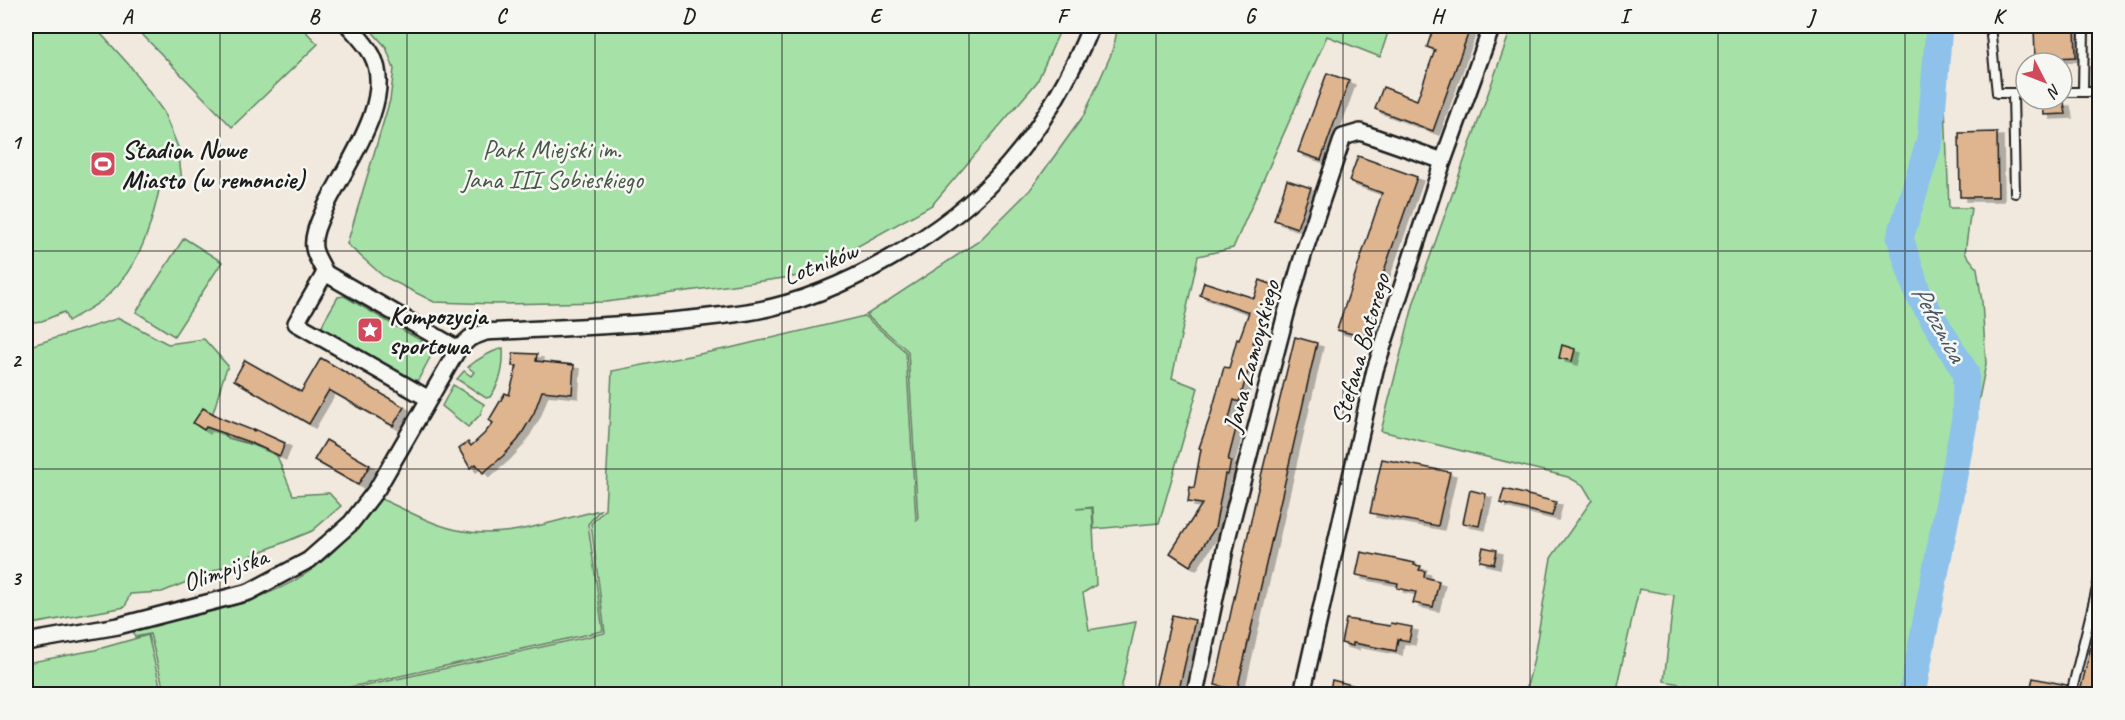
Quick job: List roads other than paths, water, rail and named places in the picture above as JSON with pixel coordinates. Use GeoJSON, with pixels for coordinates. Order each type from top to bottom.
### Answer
{"type":"FeatureCollection","features":[{"type":"Feature","properties":{"kind":"street"},"geometry":{"type":"LineString","coordinates":[[349,26],[372,56],[378,73],[378,89],[375,104],[357,148],[317,226],[314,249],[325,273],[458,349]]}},
{"type":"Feature","properties":{"kind":"street","name":"Lotników"},"geometry":{"type":"LineString","coordinates":[[458,349],[470,338],[486,332],[669,321],[749,312],[782,304],[845,282],[877,266],[946,222],[1008,166],[1039,124],[1070,73],[1091,26]]}},
{"type":"Feature","properties":{"kind":"street","name":"Stefana Batorego"},"geometry":{"type":"LineString","coordinates":[[1302,694],[1374,370],[1443,161],[1492,26]]}},
{"type":"Feature","properties":{"kind":"street","name":"Jana Zamoyskiego"},"geometry":{"type":"LineString","coordinates":[[1195,694],[1228,535],[1272,366],[1304,252],[1343,136],[1360,132],[1443,161]]}},
{"type":"Feature","properties":{"kind":"street"},"geometry":{"type":"LineString","coordinates":[[325,273],[297,323],[429,399]]}},
{"type":"Feature","properties":{"kind":"street","name":"Olimpijska"},"geometry":{"type":"LineString","coordinates":[[26,642],[118,626],[249,592],[309,560],[351,523],[372,497],[458,349]]}},
{"type":"Feature","properties":{"kind":"lane"},"geometry":{"type":"LineString","coordinates":[[1989,26],[1997,93],[2013,93],[2015,193]]}},
{"type":"Feature","properties":{"kind":"lane"},"geometry":{"type":"LineString","coordinates":[[2083,92],[2084,26]]}},
{"type":"Feature","properties":{"kind":"lane"},"geometry":{"type":"LineString","coordinates":[[2074,92],[2100,92]]}},
{"type":"Feature","properties":{"kind":"lane"},"geometry":{"type":"LineString","coordinates":[[2071,694],[2100,576]]}},
{"type":"Feature","properties":{"kind":"waterway","name":"Pełcznica"},"geometry":{"type":"LineString","coordinates":[[1912,694],[1965,418],[1966,373],[1918,294],[1900,238],[1930,140],[1939,26]]}},
{"type":"Feature","properties":{"kind":"place","name":"Stadion Nowe Miasto (w remoncie)"},"geometry":{"type":"Point","coordinates":[103,164]}},
{"type":"Feature","properties":{"kind":"place","name":"Kompozycja sportowa"},"geometry":{"type":"Point","coordinates":[370,330]}},
{"type":"Feature","properties":{"kind":"park label","name":"Park Miejski im. Jana III Sobieskiego"},"geometry":{"type":"Point","coordinates":[552,164]}}]}
